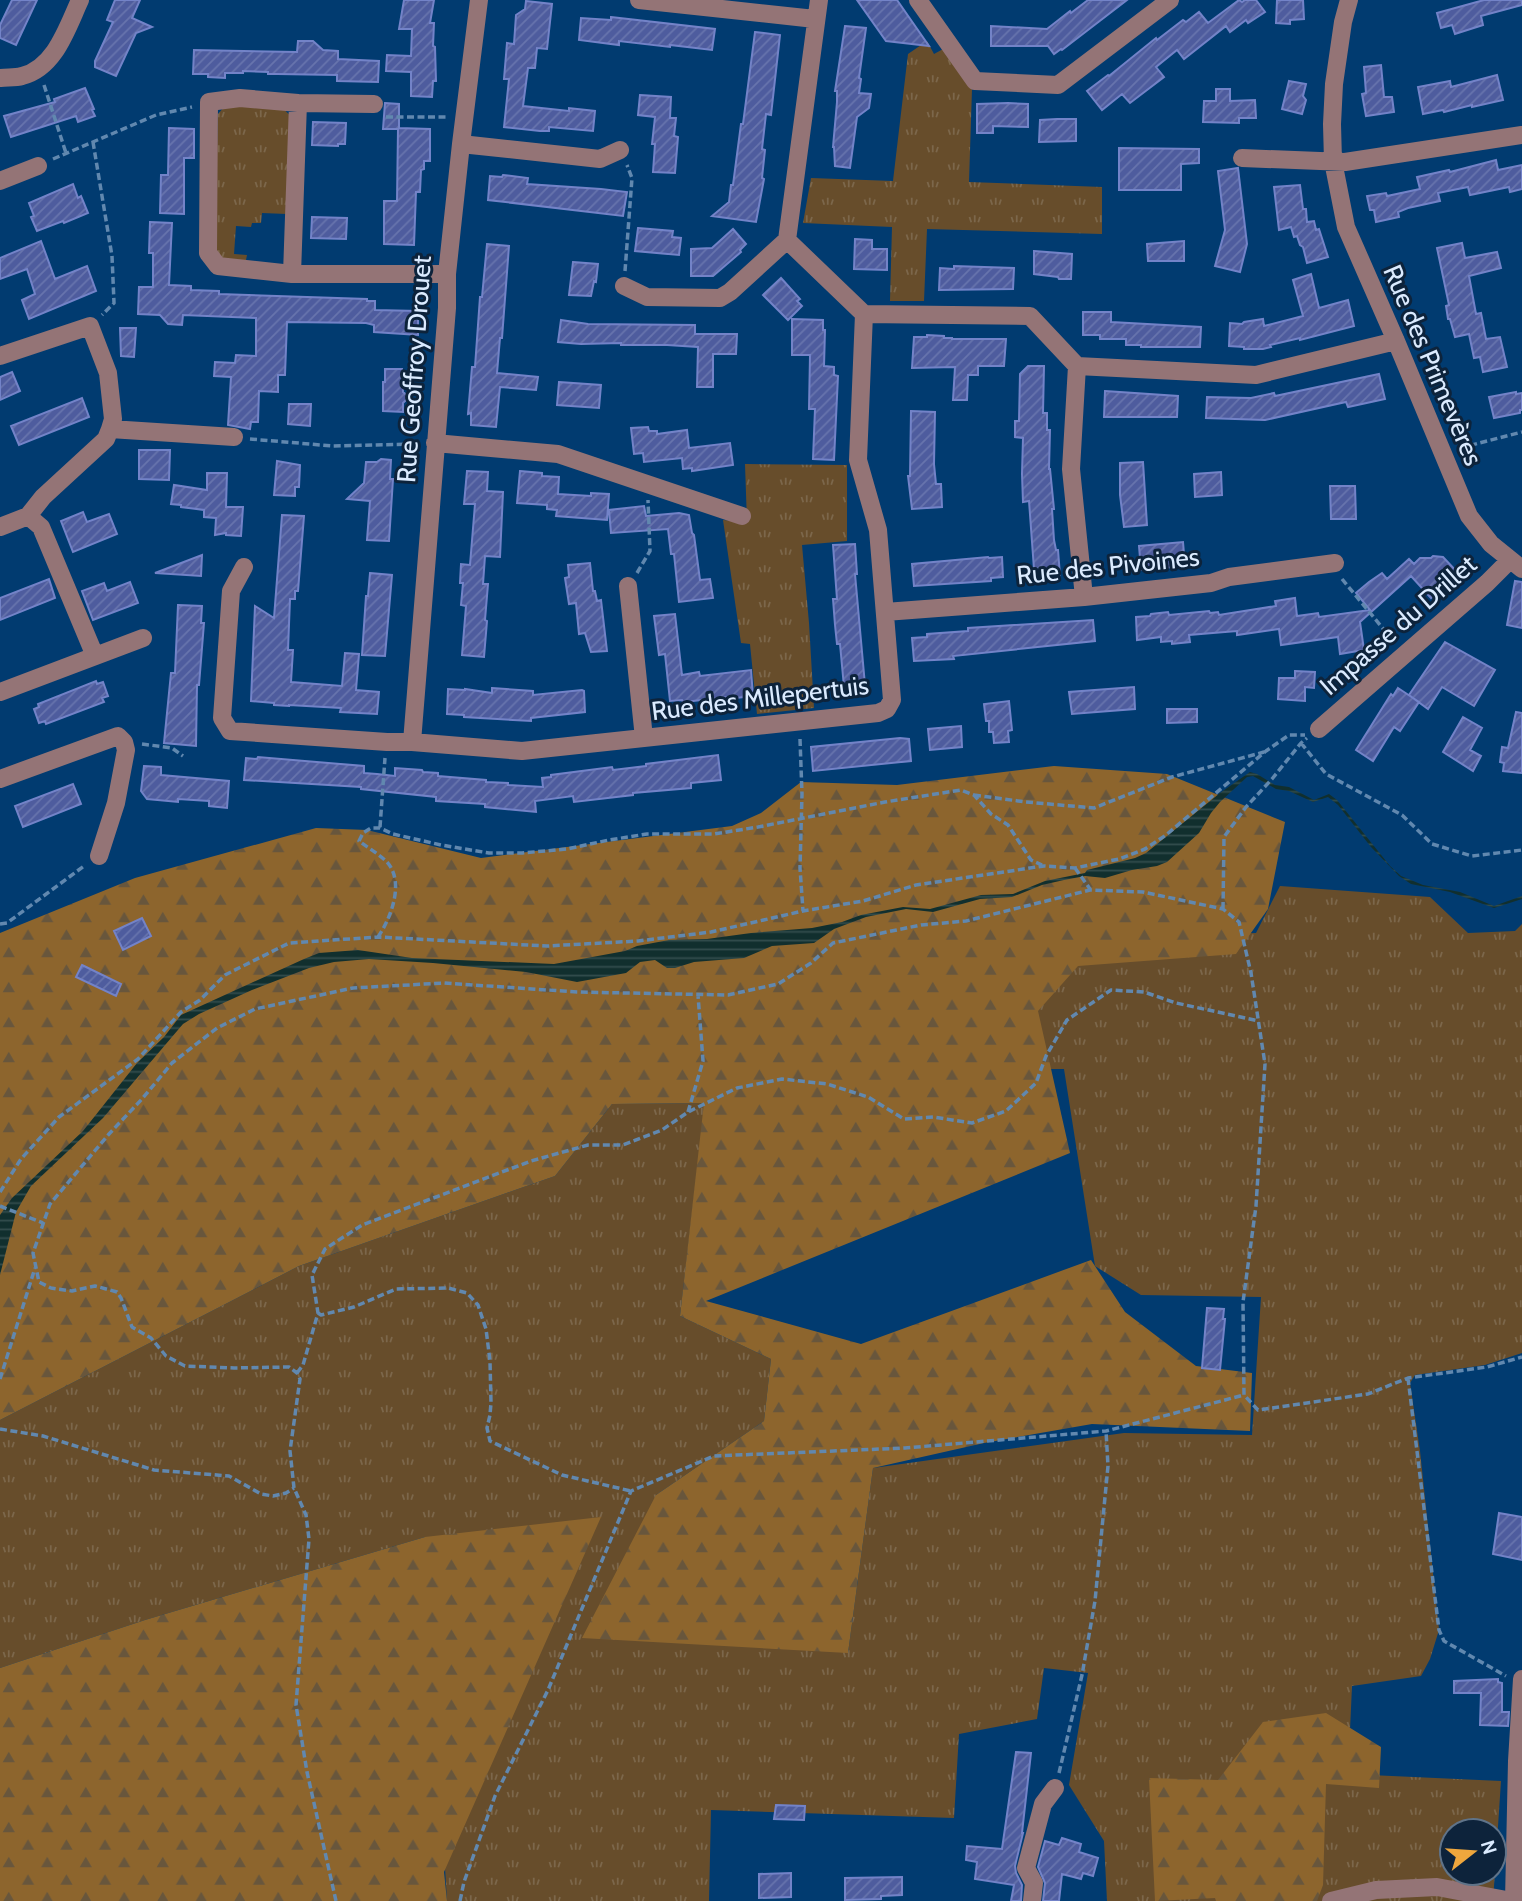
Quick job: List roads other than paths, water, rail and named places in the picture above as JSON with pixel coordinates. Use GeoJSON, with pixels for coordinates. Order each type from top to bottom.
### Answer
{"type":"FeatureCollection","features":[{"type":"Feature","properties":{"kind":"street"},"geometry":{"type":"LineString","coordinates":[[0,78],[22,76],[39,68],[53,55],[80,0]]}},
{"type":"Feature","properties":{"kind":"street","name":"Rue Geoffroy Drouet"},"geometry":{"type":"LineString","coordinates":[[412,742],[447,308],[447,274],[479,0]]}},
{"type":"Feature","properties":{"kind":"street"},"geometry":{"type":"LineString","coordinates":[[639,0],[692,3],[815,19]]}},
{"type":"Feature","properties":{"kind":"street"},"geometry":{"type":"LineString","coordinates":[[624,286],[647,297],[720,298],[788,240],[819,0]]}},
{"type":"Feature","properties":{"kind":"street"},"geometry":{"type":"LineString","coordinates":[[918,0],[975,81],[1058,85],[1170,0]]}},
{"type":"Feature","properties":{"kind":"street","name":"Rue des Primevères"},"geometry":{"type":"LineString","coordinates":[[1349,0],[1334,84],[1333,161],[1346,227],[1469,516],[1491,544],[1516,564]]}},
{"type":"Feature","properties":{"kind":"street"},"geometry":{"type":"LineString","coordinates":[[374,104],[298,103],[240,98],[209,103],[208,253],[218,267],[292,274],[447,274]]}},
{"type":"Feature","properties":{"kind":"street"},"geometry":{"type":"LineString","coordinates":[[292,274],[298,103]]}},
{"type":"Feature","properties":{"kind":"street"},"geometry":{"type":"LineString","coordinates":[[1242,158],[1345,162],[1522,135]]}},
{"type":"Feature","properties":{"kind":"street"},"geometry":{"type":"LineString","coordinates":[[461,144],[600,159],[620,150]]}},
{"type":"Feature","properties":{"kind":"street"},"geometry":{"type":"LineString","coordinates":[[0,181],[38,166]]}},
{"type":"Feature","properties":{"kind":"street"},"geometry":{"type":"LineString","coordinates":[[788,240],[864,314],[1030,316],[1077,366],[1256,375],[1396,341]]}},
{"type":"Feature","properties":{"kind":"street","name":"Rue des Millepertuis"},"geometry":{"type":"LineString","coordinates":[[244,567],[231,591],[222,718],[230,731],[522,751],[878,713],[887,709],[892,699],[878,530],[858,460],[864,314]]}},
{"type":"Feature","properties":{"kind":"street"},"geometry":{"type":"LineString","coordinates":[[0,356],[90,326],[108,373],[113,419],[106,439],[43,497],[28,516],[0,527]]}},
{"type":"Feature","properties":{"kind":"street"},"geometry":{"type":"LineString","coordinates":[[1077,366],[1071,469],[1084,597]]}},
{"type":"Feature","properties":{"kind":"street"},"geometry":{"type":"LineString","coordinates":[[110,429],[234,438]]}},
{"type":"Feature","properties":{"kind":"street"},"geometry":{"type":"LineString","coordinates":[[435,443],[558,454],[742,516]]}},
{"type":"Feature","properties":{"kind":"street"},"geometry":{"type":"LineString","coordinates":[[28,516],[41,527],[94,656]]}},
{"type":"Feature","properties":{"kind":"street","name":"Rue des Pivoines"},"geometry":{"type":"LineString","coordinates":[[885,612],[1084,597],[1211,583],[1229,577],[1332,564]]}},
{"type":"Feature","properties":{"kind":"street","name":"Impasse du Drillet"},"geometry":{"type":"LineString","coordinates":[[1315,732],[1487,583],[1516,564]]}},
{"type":"Feature","properties":{"kind":"street"},"geometry":{"type":"LineString","coordinates":[[628,586],[644,738]]}},
{"type":"Feature","properties":{"kind":"street"},"geometry":{"type":"LineString","coordinates":[[0,692],[143,638]]}},
{"type":"Feature","properties":{"kind":"street"},"geometry":{"type":"LineString","coordinates":[[0,779],[118,736],[124,742],[126,750],[116,803],[99,856]]}},
{"type":"Feature","properties":{"kind":"street"},"geometry":{"type":"LineString","coordinates":[[1331,1901],[1376,1890],[1437,1887],[1513,1901],[1521,1681]]}},
{"type":"Feature","properties":{"kind":"street"},"geometry":{"type":"LineString","coordinates":[[1032,1901],[1034,1883],[1026,1868],[1043,1804],[1055,1788]]}}]}
